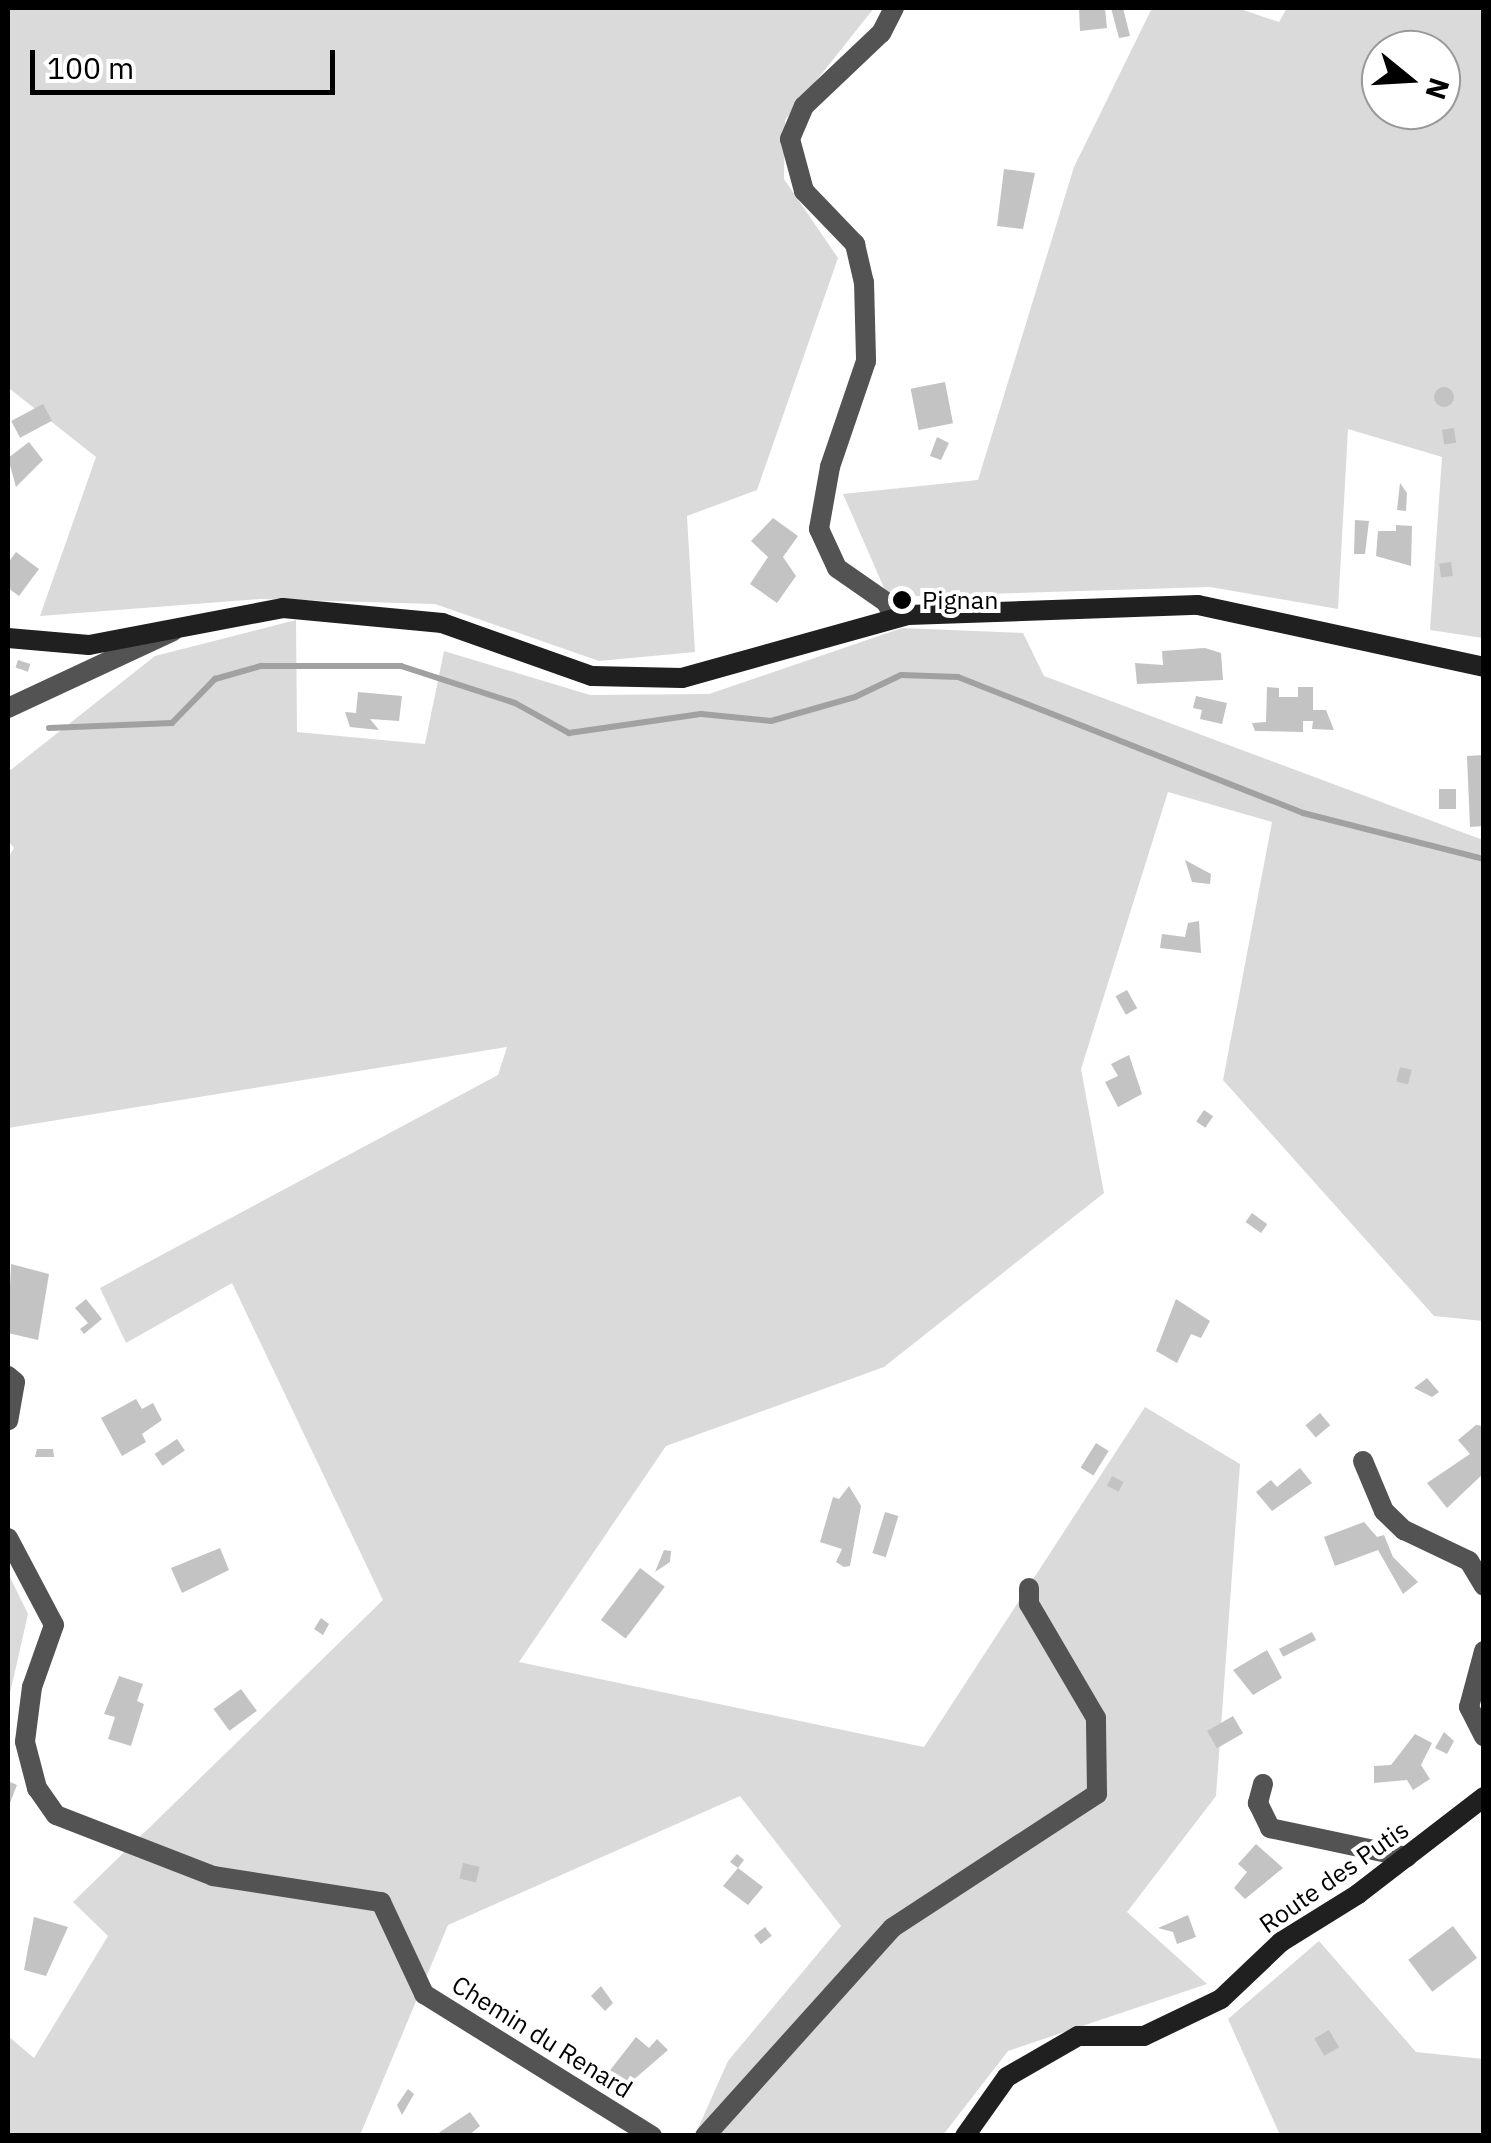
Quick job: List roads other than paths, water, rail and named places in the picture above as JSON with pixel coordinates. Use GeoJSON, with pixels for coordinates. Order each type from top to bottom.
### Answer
{"type":"FeatureCollection","features":[{"type":"Feature","properties":{"kind":"street"},"geometry":{"type":"LineString","coordinates":[[894,8],[881,33],[804,106],[790,138],[804,191],[855,244],[864,282],[866,361],[830,467],[819,529],[838,568],[886,602],[894,617]]}},
{"type":"Feature","properties":{"kind":"street"},"geometry":{"type":"LineString","coordinates":[[8,638],[89,645],[283,608],[422,621],[592,676],[682,678],[894,617],[1198,605],[1484,668]]}},
{"type":"Feature","properties":{"kind":"street"},"geometry":{"type":"LineString","coordinates":[[8,708],[179,628]]}},
{"type":"Feature","properties":{"kind":"street"},"geometry":{"type":"LineString","coordinates":[[8,1376],[15,1382],[15,1400],[8,1420]]}},
{"type":"Feature","properties":{"kind":"street"},"geometry":{"type":"LineString","coordinates":[[1364,1461],[1384,1511],[1404,1530],[1469,1560],[1484,1586]]}},
{"type":"Feature","properties":{"kind":"street","name":"Chemin du Renard"},"geometry":{"type":"LineString","coordinates":[[8,1538],[54,1624],[32,1688],[25,1742],[37,1788],[56,1815],[213,1876],[381,1902],[424,1994],[652,2136]]}},
{"type":"Feature","properties":{"kind":"street"},"geometry":{"type":"LineString","coordinates":[[705,2136],[892,1928],[1097,1794],[1096,1718],[1029,1604],[1029,1588]]}},
{"type":"Feature","properties":{"kind":"street"},"geometry":{"type":"LineString","coordinates":[[1484,1652],[1469,1707],[1484,1736]]}},
{"type":"Feature","properties":{"kind":"street"},"geometry":{"type":"LineString","coordinates":[[1262,1784],[1258,1803],[1270,1828],[1408,1857]]}},
{"type":"Feature","properties":{"kind":"street","name":"Route des Putis"},"geometry":{"type":"LineString","coordinates":[[964,2136],[1007,2077],[1078,2036],[1144,2036],[1221,1999],[1281,1942],[1408,1857],[1484,1797]]}},
{"type":"Feature","properties":{"kind":"waterway"},"geometry":{"type":"LineString","coordinates":[[49,728],[172,723],[215,679],[261,666],[401,666],[515,703],[569,733],[701,714],[771,721],[855,697],[901,675],[958,677],[1303,813],[1484,859]]}},
{"type":"Feature","properties":{"kind":"place","name":"Pignan"},"geometry":{"type":"Point","coordinates":[902,600]}}]}
